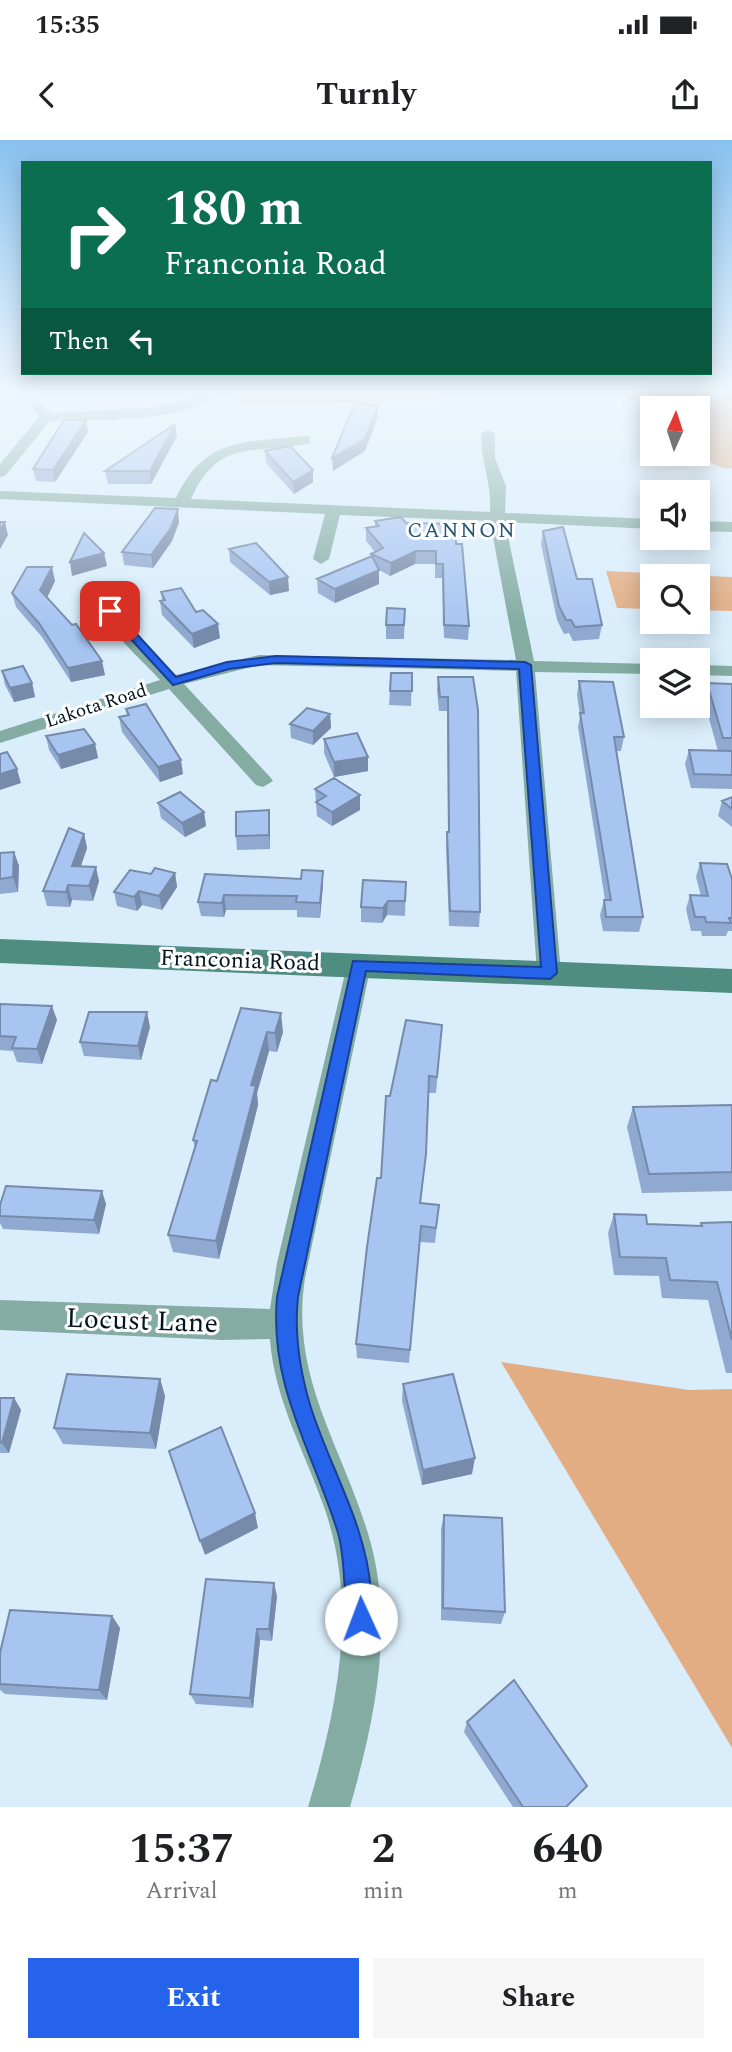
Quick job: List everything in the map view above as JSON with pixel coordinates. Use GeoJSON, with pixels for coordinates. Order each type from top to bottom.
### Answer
{"type":"FeatureCollection","features":[{"type":"Feature","properties":{"kind":"main road","name":"Franconia Road"},"geometry":{"type":"LineString","coordinates":[[0,951],[732,981]]}},
{"type":"Feature","properties":{"kind":"street"},"geometry":{"type":"LineString","coordinates":[[181,505],[200,470]]}},
{"type":"Feature","properties":{"kind":"street"},"geometry":{"type":"LineString","coordinates":[[493,470],[499,486],[497,528],[525,665],[550,973]]}},
{"type":"Feature","properties":{"kind":"street"},"geometry":{"type":"LineString","coordinates":[[0,495],[640,523]]}},
{"type":"Feature","properties":{"kind":"street"},"geometry":{"type":"LineString","coordinates":[[321,559],[333,511]]}},
{"type":"Feature","properties":{"kind":"street"},"geometry":{"type":"LineString","coordinates":[[710,526],[732,527]]}},
{"type":"Feature","properties":{"kind":"street"},"geometry":{"type":"LineString","coordinates":[[112,592],[109,604],[115,619],[263,781]]}},
{"type":"Feature","properties":{"kind":"street","name":"Lakota Road"},"geometry":{"type":"LineString","coordinates":[[0,737],[227,666],[276,659],[640,669]]}},
{"type":"Feature","properties":{"kind":"street"},"geometry":{"type":"LineString","coordinates":[[710,670],[732,671]]}},
{"type":"Feature","properties":{"kind":"street"},"geometry":{"type":"LineString","coordinates":[[329,1807],[349,1730],[359,1672],[362,1599],[356,1555],[343,1510],[301,1411],[292,1377],[285,1324],[293,1268],[359,965]]}},
{"type":"Feature","properties":{"kind":"street","name":"Locust Lane"},"geometry":{"type":"LineString","coordinates":[[0,1315],[222,1325],[285,1324]]}},
{"type":"Feature","properties":{"kind":"shaded area"},"geometry":{"type":"Polygon","coordinates":[[[606,571],[640,573],[640,609],[617,608],[606,571]]]}},
{"type":"Feature","properties":{"kind":"shaded area"},"geometry":{"type":"Polygon","coordinates":[[[710,576],[732,577],[732,611],[710,610],[710,576]]]}},
{"type":"Feature","properties":{"kind":"shaded area"},"geometry":{"type":"Polygon","coordinates":[[[501,1362],[689,1390],[732,1389],[732,1748],[501,1362]]]}},
{"type":"Feature","properties":{"kind":"building"},"geometry":{"type":"Polygon","coordinates":[[[107,470],[151,470],[150,471],[105,471],[107,470]]]}},
{"type":"Feature","properties":{"kind":"building"},"geometry":{"type":"Polygon","coordinates":[[[282,470],[313,470],[293,482],[282,470]]]}},
{"type":"Feature","properties":{"kind":"building"},"geometry":{"type":"Polygon","coordinates":[[[155,508],[178,509],[171,528],[151,555],[122,552],[155,508]]]}},
{"type":"Feature","properties":{"kind":"building"},"geometry":{"type":"Polygon","coordinates":[[[401,517],[406,523],[456,524],[456,544],[462,544],[469,626],[444,625],[443,564],[436,564],[436,551],[416,551],[391,563],[371,554],[383,548],[366,528],[379,526],[375,521],[401,517]]]}},
{"type":"Feature","properties":{"kind":"building"},"geometry":{"type":"Polygon","coordinates":[[[563,527],[577,579],[592,579],[602,625],[575,627],[571,620],[566,620],[559,606],[543,531],[563,527]]]}},
{"type":"Feature","properties":{"kind":"building"},"geometry":{"type":"Polygon","coordinates":[[[84,533],[104,553],[70,562],[84,533]]]}},
{"type":"Feature","properties":{"kind":"building"},"geometry":{"type":"Polygon","coordinates":[[[256,543],[288,577],[269,582],[229,549],[256,543]]]}},
{"type":"Feature","properties":{"kind":"building"},"geometry":{"type":"Polygon","coordinates":[[[372,556],[379,570],[335,589],[317,579],[372,556]]]}},
{"type":"Feature","properties":{"kind":"building"},"geometry":{"type":"Polygon","coordinates":[[[27,567],[52,567],[40,590],[72,625],[76,624],[102,661],[68,668],[39,623],[12,593],[27,567]]]}},
{"type":"Feature","properties":{"kind":"building"},"geometry":{"type":"Polygon","coordinates":[[[181,588],[196,612],[203,610],[218,624],[192,634],[160,601],[165,600],[161,592],[181,588]]]}},
{"type":"Feature","properties":{"kind":"building"},"geometry":{"type":"Polygon","coordinates":[[[387,608],[405,609],[404,625],[386,625],[387,608]]]}},
{"type":"Feature","properties":{"kind":"building"},"geometry":{"type":"Polygon","coordinates":[[[23,666],[32,683],[10,688],[2,671],[23,666]]]}},
{"type":"Feature","properties":{"kind":"building"},"geometry":{"type":"Polygon","coordinates":[[[391,673],[412,673],[412,691],[390,691],[391,673]]]}},
{"type":"Feature","properties":{"kind":"building"},"geometry":{"type":"Polygon","coordinates":[[[438,677],[473,677],[478,710],[480,912],[450,911],[447,832],[448,697],[440,697],[438,677]]]}},
{"type":"Feature","properties":{"kind":"building"},"geometry":{"type":"Polygon","coordinates":[[[579,681],[613,682],[624,737],[614,737],[643,917],[606,917],[604,900],[611,900],[580,713],[584,713],[579,681]]]}},
{"type":"Feature","properties":{"kind":"building"},"geometry":{"type":"Polygon","coordinates":[[[710,683],[732,684],[732,738],[723,738],[710,693],[710,683]]]}},
{"type":"Feature","properties":{"kind":"building"},"geometry":{"type":"Polygon","coordinates":[[[146,704],[181,760],[158,767],[119,717],[129,715],[126,709],[146,704]]]}},
{"type":"Feature","properties":{"kind":"building"},"geometry":{"type":"Polygon","coordinates":[[[307,708],[330,714],[313,731],[290,724],[307,708]]]}},
{"type":"Feature","properties":{"kind":"building"},"geometry":{"type":"Polygon","coordinates":[[[84,729],[95,744],[58,755],[46,736],[84,729]]]}},
{"type":"Feature","properties":{"kind":"building"},"geometry":{"type":"Polygon","coordinates":[[[357,733],[368,757],[334,762],[324,739],[357,733]]]}},
{"type":"Feature","properties":{"kind":"building"},"geometry":{"type":"Polygon","coordinates":[[[689,750],[732,751],[732,775],[694,774],[689,750]]]}},
{"type":"Feature","properties":{"kind":"building"},"geometry":{"type":"Polygon","coordinates":[[[7,752],[17,769],[0,774],[0,754],[7,752]]]}},
{"type":"Feature","properties":{"kind":"building"},"geometry":{"type":"Polygon","coordinates":[[[334,778],[360,795],[332,812],[316,802],[326,796],[315,789],[334,778]]]}},
{"type":"Feature","properties":{"kind":"building"},"geometry":{"type":"Polygon","coordinates":[[[180,792],[204,812],[182,823],[158,803],[180,792]]]}},
{"type":"Feature","properties":{"kind":"building"},"geometry":{"type":"Polygon","coordinates":[[[732,797],[732,809],[722,801],[732,797]]]}},
{"type":"Feature","properties":{"kind":"building"},"geometry":{"type":"Polygon","coordinates":[[[269,810],[269,835],[236,836],[236,812],[269,810]]]}},
{"type":"Feature","properties":{"kind":"building"},"geometry":{"type":"Polygon","coordinates":[[[69,828],[84,834],[72,866],[96,867],[89,886],[68,885],[66,892],[43,891],[69,828]]]}},
{"type":"Feature","properties":{"kind":"building"},"geometry":{"type":"Polygon","coordinates":[[[14,852],[13,877],[0,879],[0,853],[14,852]]]}},
{"type":"Feature","properties":{"kind":"building"},"geometry":{"type":"Polygon","coordinates":[[[700,863],[727,864],[732,879],[732,918],[729,918],[731,923],[706,922],[705,917],[695,917],[690,895],[708,896],[700,863]]]}},
{"type":"Feature","properties":{"kind":"building"},"geometry":{"type":"Polygon","coordinates":[[[155,868],[175,873],[159,896],[139,891],[134,897],[114,892],[130,870],[151,874],[155,868]]]}},
{"type":"Feature","properties":{"kind":"building"},"geometry":{"type":"Polygon","coordinates":[[[302,870],[323,871],[320,903],[296,902],[297,896],[224,895],[222,903],[198,902],[205,874],[301,879],[302,870]]]}},
{"type":"Feature","properties":{"kind":"building"},"geometry":{"type":"Polygon","coordinates":[[[363,880],[406,882],[405,901],[388,901],[383,908],[361,907],[363,880]]]}},
{"type":"Feature","properties":{"kind":"building"},"geometry":{"type":"Polygon","coordinates":[[[0,1004],[52,1006],[37,1049],[12,1048],[16,1037],[0,1036],[0,1004]]]}},
{"type":"Feature","properties":{"kind":"building"},"geometry":{"type":"Polygon","coordinates":[[[241,1008],[281,1013],[275,1033],[267,1032],[251,1085],[256,1086],[216,1241],[168,1235],[197,1141],[193,1140],[211,1080],[217,1081],[241,1008]]]}},
{"type":"Feature","properties":{"kind":"building"},"geometry":{"type":"Polygon","coordinates":[[[89,1012],[147,1012],[138,1046],[80,1042],[89,1012]]]}},
{"type":"Feature","properties":{"kind":"building"},"geometry":{"type":"Polygon","coordinates":[[[406,1020],[442,1025],[437,1077],[429,1076],[426,1154],[420,1203],[439,1205],[436,1228],[421,1226],[410,1350],[356,1344],[377,1178],[381,1178],[386,1096],[390,1096],[406,1020]]]}},
{"type":"Feature","properties":{"kind":"building"},"geometry":{"type":"Polygon","coordinates":[[[732,1105],[732,1172],[649,1174],[633,1107],[732,1105]]]}},
{"type":"Feature","properties":{"kind":"building"},"geometry":{"type":"Polygon","coordinates":[[[6,1186],[102,1191],[94,1220],[0,1216],[0,1205],[6,1186]]]}},
{"type":"Feature","properties":{"kind":"building"},"geometry":{"type":"Polygon","coordinates":[[[614,1214],[646,1215],[647,1224],[702,1226],[701,1223],[732,1222],[732,1340],[717,1282],[670,1280],[666,1258],[620,1257],[614,1214]]]}},
{"type":"Feature","properties":{"kind":"building"},"geometry":{"type":"Polygon","coordinates":[[[67,1374],[160,1379],[150,1433],[54,1428],[67,1374]]]}},
{"type":"Feature","properties":{"kind":"building"},"geometry":{"type":"Polygon","coordinates":[[[453,1374],[475,1458],[423,1470],[403,1384],[453,1374]]]}},
{"type":"Feature","properties":{"kind":"building"},"geometry":{"type":"Polygon","coordinates":[[[0,1398],[14,1398],[2,1443],[0,1442],[0,1398]]]}},
{"type":"Feature","properties":{"kind":"building"},"geometry":{"type":"Polygon","coordinates":[[[221,1427],[255,1513],[200,1541],[169,1451],[221,1427]]]}},
{"type":"Feature","properties":{"kind":"building"},"geometry":{"type":"Polygon","coordinates":[[[444,1515],[502,1518],[505,1612],[443,1608],[444,1515]]]}},
{"type":"Feature","properties":{"kind":"building"},"geometry":{"type":"Polygon","coordinates":[[[206,1579],[274,1583],[269,1629],[257,1629],[250,1698],[190,1694],[206,1579]]]}},
{"type":"Feature","properties":{"kind":"building"},"geometry":{"type":"Polygon","coordinates":[[[10,1610],[112,1616],[99,1690],[0,1684],[0,1653],[10,1610]]]}},
{"type":"Feature","properties":{"kind":"building"},"geometry":{"type":"Polygon","coordinates":[[[514,1680],[587,1786],[566,1807],[523,1807],[467,1722],[514,1680]]]}},
{"type":"Feature","properties":{"kind":"district","name":"CANNON"},"geometry":{"type":"Point","coordinates":[462,531]}},
{"type":"Feature","properties":{"kind":"route"},"geometry":{"type":"LineString","coordinates":[[110,611],[173,682],[240,663],[276,659],[525,665],[550,973],[359,965],[288,1297],[285,1324],[292,1377],[301,1411],[343,1510],[356,1555],[362,1599],[361,1619]]}}]}
